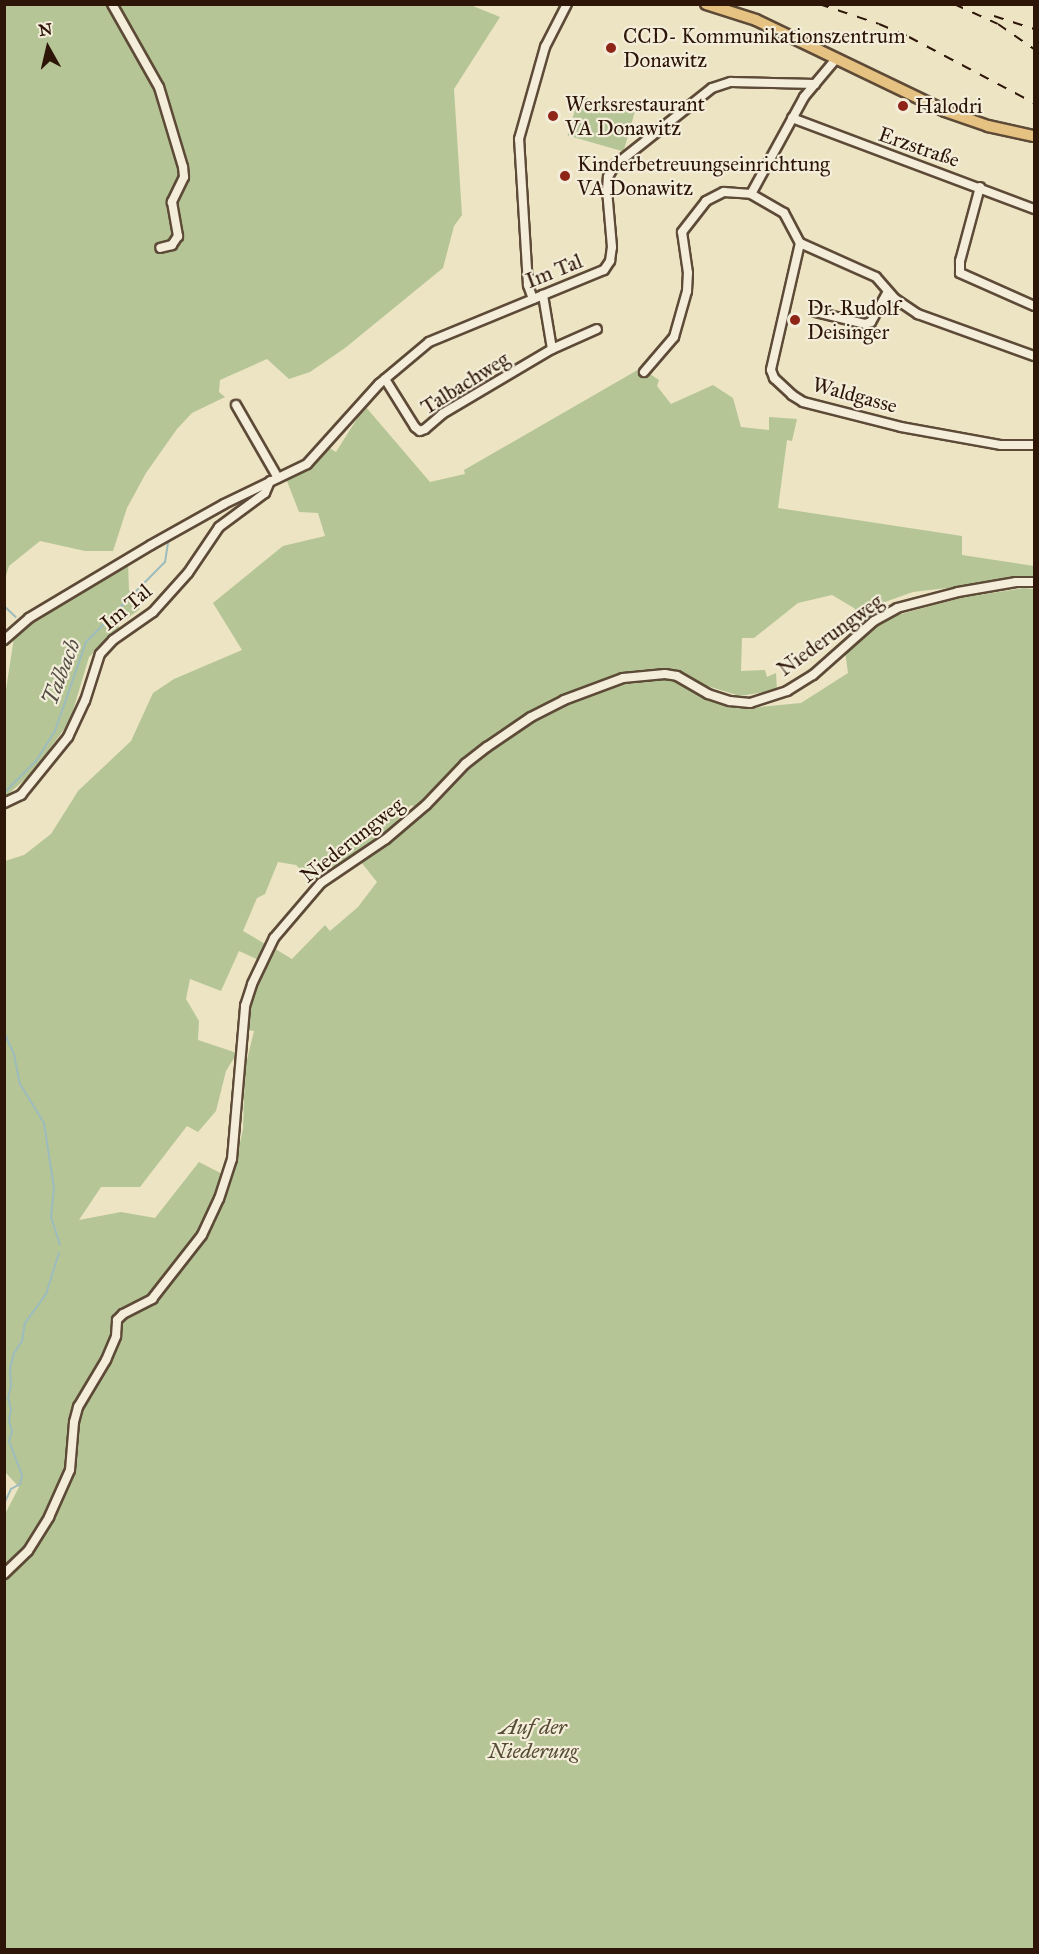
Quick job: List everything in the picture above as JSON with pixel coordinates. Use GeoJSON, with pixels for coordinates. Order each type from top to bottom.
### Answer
{"type":"FeatureCollection","features":[{"type":"Feature","properties":{"kind":"main road"},"geometry":{"type":"LineString","coordinates":[[706,4],[756,20],[945,111],[988,126],[1035,136]]}},
{"type":"Feature","properties":{"kind":"street"},"geometry":{"type":"LineString","coordinates":[[112,4],[159,87],[183,167],[184,177],[172,202],[178,236],[172,245],[160,248]]}},
{"type":"Feature","properties":{"kind":"street"},"geometry":{"type":"LineString","coordinates":[[533,299],[528,285],[519,139],[546,47],[567,4]]}},
{"type":"Feature","properties":{"kind":"street"},"geometry":{"type":"LineString","coordinates":[[751,194],[804,97],[835,60]]}},
{"type":"Feature","properties":{"kind":"street","name":"Im Tal"},"geometry":{"type":"LineString","coordinates":[[4,640],[29,618],[160,540],[307,464],[385,379],[429,342],[604,270],[610,261],[612,247],[608,177],[614,166],[712,88],[731,82],[815,84]]}},
{"type":"Feature","properties":{"kind":"street","name":"Erzstraße"},"geometry":{"type":"LineString","coordinates":[[792,118],[870,149],[1035,208]]}},
{"type":"Feature","properties":{"kind":"street"},"geometry":{"type":"LineString","coordinates":[[980,187],[960,261],[960,273],[1035,306]]}},
{"type":"Feature","properties":{"kind":"street"},"geometry":{"type":"LineString","coordinates":[[644,372],[674,337],[687,291],[688,273],[682,232],[706,201],[724,192],[751,194],[784,213],[800,243],[876,277],[905,307],[918,314],[1035,356]]}},
{"type":"Feature","properties":{"kind":"street","name":"Waldgasse"},"geometry":{"type":"LineString","coordinates":[[800,243],[771,370],[774,378],[792,395],[803,402],[901,427],[1001,445],[1035,445]]}},
{"type":"Feature","properties":{"kind":"street"},"geometry":{"type":"LineString","coordinates":[[816,312],[866,324],[871,322],[888,291]]}},
{"type":"Feature","properties":{"kind":"street"},"geometry":{"type":"LineString","coordinates":[[543,295],[552,350]]}},
{"type":"Feature","properties":{"kind":"street","name":"Talbachweg"},"geometry":{"type":"LineString","coordinates":[[385,379],[415,427],[420,431],[442,414],[552,350],[597,329]]}},
{"type":"Feature","properties":{"kind":"street"},"geometry":{"type":"LineString","coordinates":[[236,405],[274,480]]}},
{"type":"Feature","properties":{"kind":"street","name":"Im Tal"},"geometry":{"type":"LineString","coordinates":[[4,803],[21,795],[68,737],[86,701],[100,654],[113,640],[153,612],[188,573],[219,527],[265,493],[274,480]]}},
{"type":"Feature","properties":{"kind":"street","name":"Niederungweg"},"geometry":{"type":"LineString","coordinates":[[4,1574],[28,1551],[49,1517],[70,1470],[74,1422],[78,1407],[106,1360],[116,1336],[117,1320],[123,1314],[152,1299],[202,1235],[219,1199],[232,1159],[245,1006],[252,984],[274,938],[321,883],[387,839],[426,805],[465,764],[487,747],[531,717],[564,700],[623,678],[665,674],[677,675],[708,694],[730,701],[750,703],[787,691],[813,675],[874,621],[897,608],[958,592],[1016,582],[1035,582]]}},
{"type":"Feature","properties":{"kind":"green space"},"geometry":{"type":"Polygon","coordinates":[[[468,4],[500,17],[454,89],[462,215],[454,226],[443,268],[345,348],[310,372],[289,379],[267,359],[220,380],[219,392],[225,397],[192,413],[177,429],[146,473],[127,508],[113,551],[85,551],[40,541],[9,566],[5,579],[4,5],[468,4]]]}},
{"type":"Feature","properties":{"kind":"green space"},"geometry":{"type":"Polygon","coordinates":[[[579,96],[635,112],[623,151],[568,135],[579,96]]]}},
{"type":"Feature","properties":{"kind":"green space","name":"Auf der Niederung"},"geometry":{"type":"Polygon","coordinates":[[[641,368],[659,380],[657,386],[671,404],[713,385],[733,398],[741,427],[769,430],[769,417],[797,419],[792,441],[787,440],[778,508],[962,536],[962,555],[1034,566],[1034,578],[913,592],[882,603],[884,610],[865,623],[854,608],[832,595],[798,603],[754,638],[742,638],[741,671],[765,670],[767,677],[776,673],[777,690],[740,696],[701,684],[686,675],[652,671],[604,681],[608,690],[624,682],[642,679],[671,679],[702,696],[750,708],[801,703],[848,673],[845,651],[883,619],[960,598],[1024,588],[1034,589],[1034,1949],[5,1949],[4,1516],[19,1487],[5,1472],[5,861],[24,855],[51,834],[78,791],[131,741],[153,693],[174,679],[242,650],[213,603],[283,546],[325,536],[318,513],[299,512],[287,481],[310,466],[328,447],[336,452],[365,406],[430,482],[465,474],[464,470],[641,368]],[[501,729],[417,808],[411,805],[386,833],[315,884],[296,865],[278,862],[265,894],[257,898],[243,931],[267,945],[259,960],[239,951],[221,991],[190,979],[186,999],[199,1021],[198,1040],[237,1053],[226,1071],[216,1111],[198,1132],[187,1126],[140,1187],[101,1187],[79,1220],[121,1212],[155,1218],[199,1162],[232,1179],[243,1129],[245,1068],[254,1031],[247,1030],[249,1003],[272,947],[292,959],[325,925],[330,931],[358,907],[377,882],[361,862],[430,809],[451,785],[482,758],[501,729]]]}},
{"type":"Feature","properties":{"kind":"green space"},"geometry":{"type":"Polygon","coordinates":[[[128,562],[129,590],[140,609],[118,625],[120,629],[89,657],[72,714],[65,728],[30,775],[5,797],[5,696],[15,631],[128,562]]]}},
{"type":"Feature","properties":{"kind":"waterway","name":"Talbach"},"geometry":{"type":"LineString","coordinates":[[4,793],[36,761],[55,731],[86,642],[165,562],[169,538]]}},
{"type":"Feature","properties":{"kind":"waterway"},"geometry":{"type":"LineString","coordinates":[[4,606],[16,617]]}},
{"type":"Feature","properties":{"kind":"waterway"},"geometry":{"type":"LineString","coordinates":[[4,1032],[14,1054],[20,1084],[44,1123],[54,1188],[51,1217],[60,1245]]}},
{"type":"Feature","properties":{"kind":"waterway"},"geometry":{"type":"LineString","coordinates":[[4,1504],[11,1489],[20,1484],[22,1475],[9,1441],[12,1431],[8,1398],[11,1386],[10,1369],[14,1353],[22,1341],[25,1323],[46,1294],[59,1253]]}},
{"type":"Feature","properties":{"kind":"railway"},"geometry":{"type":"LineString","coordinates":[[819,4],[879,24],[909,37],[1034,103]]}},
{"type":"Feature","properties":{"kind":"railway"},"geometry":{"type":"LineString","coordinates":[[954,4],[998,24],[1034,49]]}},
{"type":"Feature","properties":{"kind":"railway"},"geometry":{"type":"LineString","coordinates":[[994,16],[1034,29]]}},
{"type":"Feature","properties":{"kind":"place","name":"CCD- Kommunikationszentrum Donawitz"},"geometry":{"type":"Point","coordinates":[611,48]}},
{"type":"Feature","properties":{"kind":"place","name":"Halodri"},"geometry":{"type":"Point","coordinates":[903,106]}},
{"type":"Feature","properties":{"kind":"place","name":"Werksrestaurant VA Donawitz"},"geometry":{"type":"Point","coordinates":[553,116]}},
{"type":"Feature","properties":{"kind":"place","name":"Kinderbetreuungseinrichtung VA Donawitz"},"geometry":{"type":"Point","coordinates":[565,176]}},
{"type":"Feature","properties":{"kind":"place","name":"Dr. Rudolf Deisinger"},"geometry":{"type":"Point","coordinates":[795,320]}}]}
